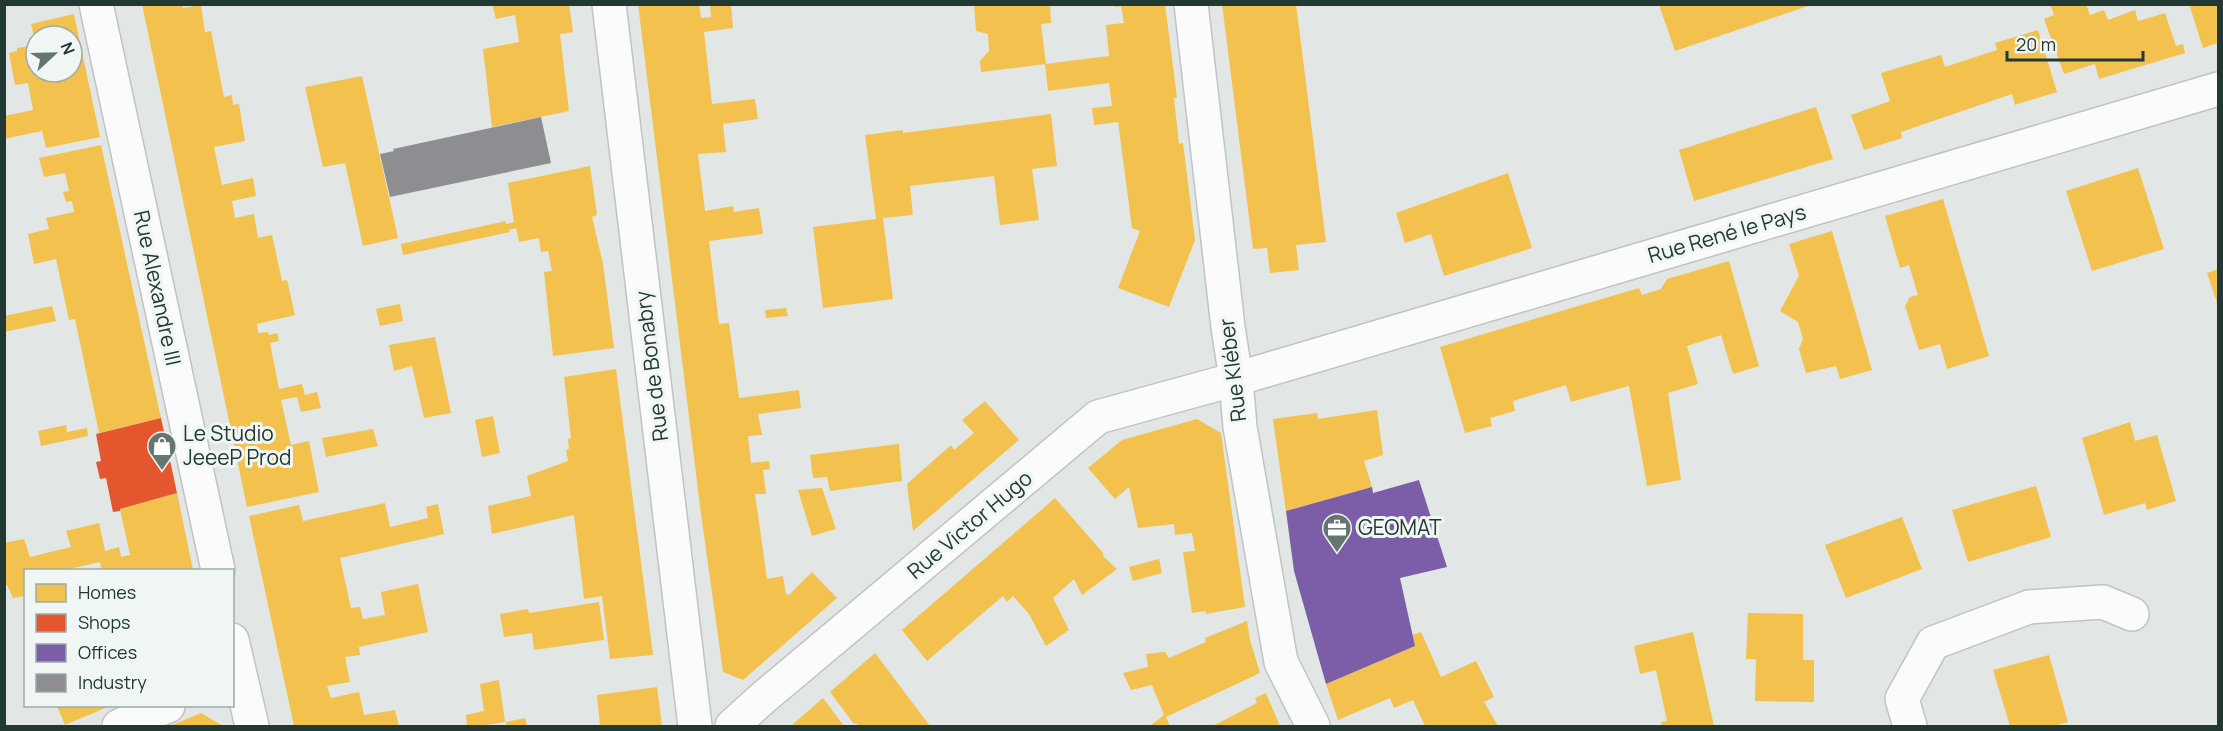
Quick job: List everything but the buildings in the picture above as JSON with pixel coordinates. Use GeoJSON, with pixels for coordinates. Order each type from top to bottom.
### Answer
{"type":"FeatureCollection","features":[{"type":"Feature","properties":{"kind":"street","name":"Rue Alexandre III"},"geometry":{"type":"LineString","coordinates":[[96,4],[218,569]]}},
{"type":"Feature","properties":{"kind":"street","name":"Rue de Bonabry"},"geometry":{"type":"LineString","coordinates":[[609,4],[695,726]]}},
{"type":"Feature","properties":{"kind":"street","name":"Rue Kléber"},"geometry":{"type":"LineString","coordinates":[[1191,4],[1240,428],[1281,662],[1313,726]]}},
{"type":"Feature","properties":{"kind":"street","name":"Rue René le Pays"},"geometry":{"type":"LineString","coordinates":[[1236,379],[2218,89]]}},
{"type":"Feature","properties":{"kind":"street","name":"Rue Victor Hugo"},"geometry":{"type":"LineString","coordinates":[[732,726],[1098,417],[1236,379]]}},
{"type":"Feature","properties":{"kind":"street"},"geometry":{"type":"LineString","coordinates":[[1910,726],[1902,699],[1933,644],[2029,607],[2103,602],[2132,614]]}},
{"type":"Feature","properties":{"kind":"street"},"geometry":{"type":"LineString","coordinates":[[234,658],[236,676],[252,726]]}},
{"type":"Feature","properties":{"kind":"street"},"geometry":{"type":"LineString","coordinates":[[119,726],[163,707]]}},
{"type":"Feature","properties":{"kind":"place","name":"Le Studio JeeeP Prod"},"geometry":{"type":"Point","coordinates":[162,472]}},
{"type":"Feature","properties":{"kind":"place","name":"GEOMAT"},"geometry":{"type":"Point","coordinates":[1337,554]}}]}
